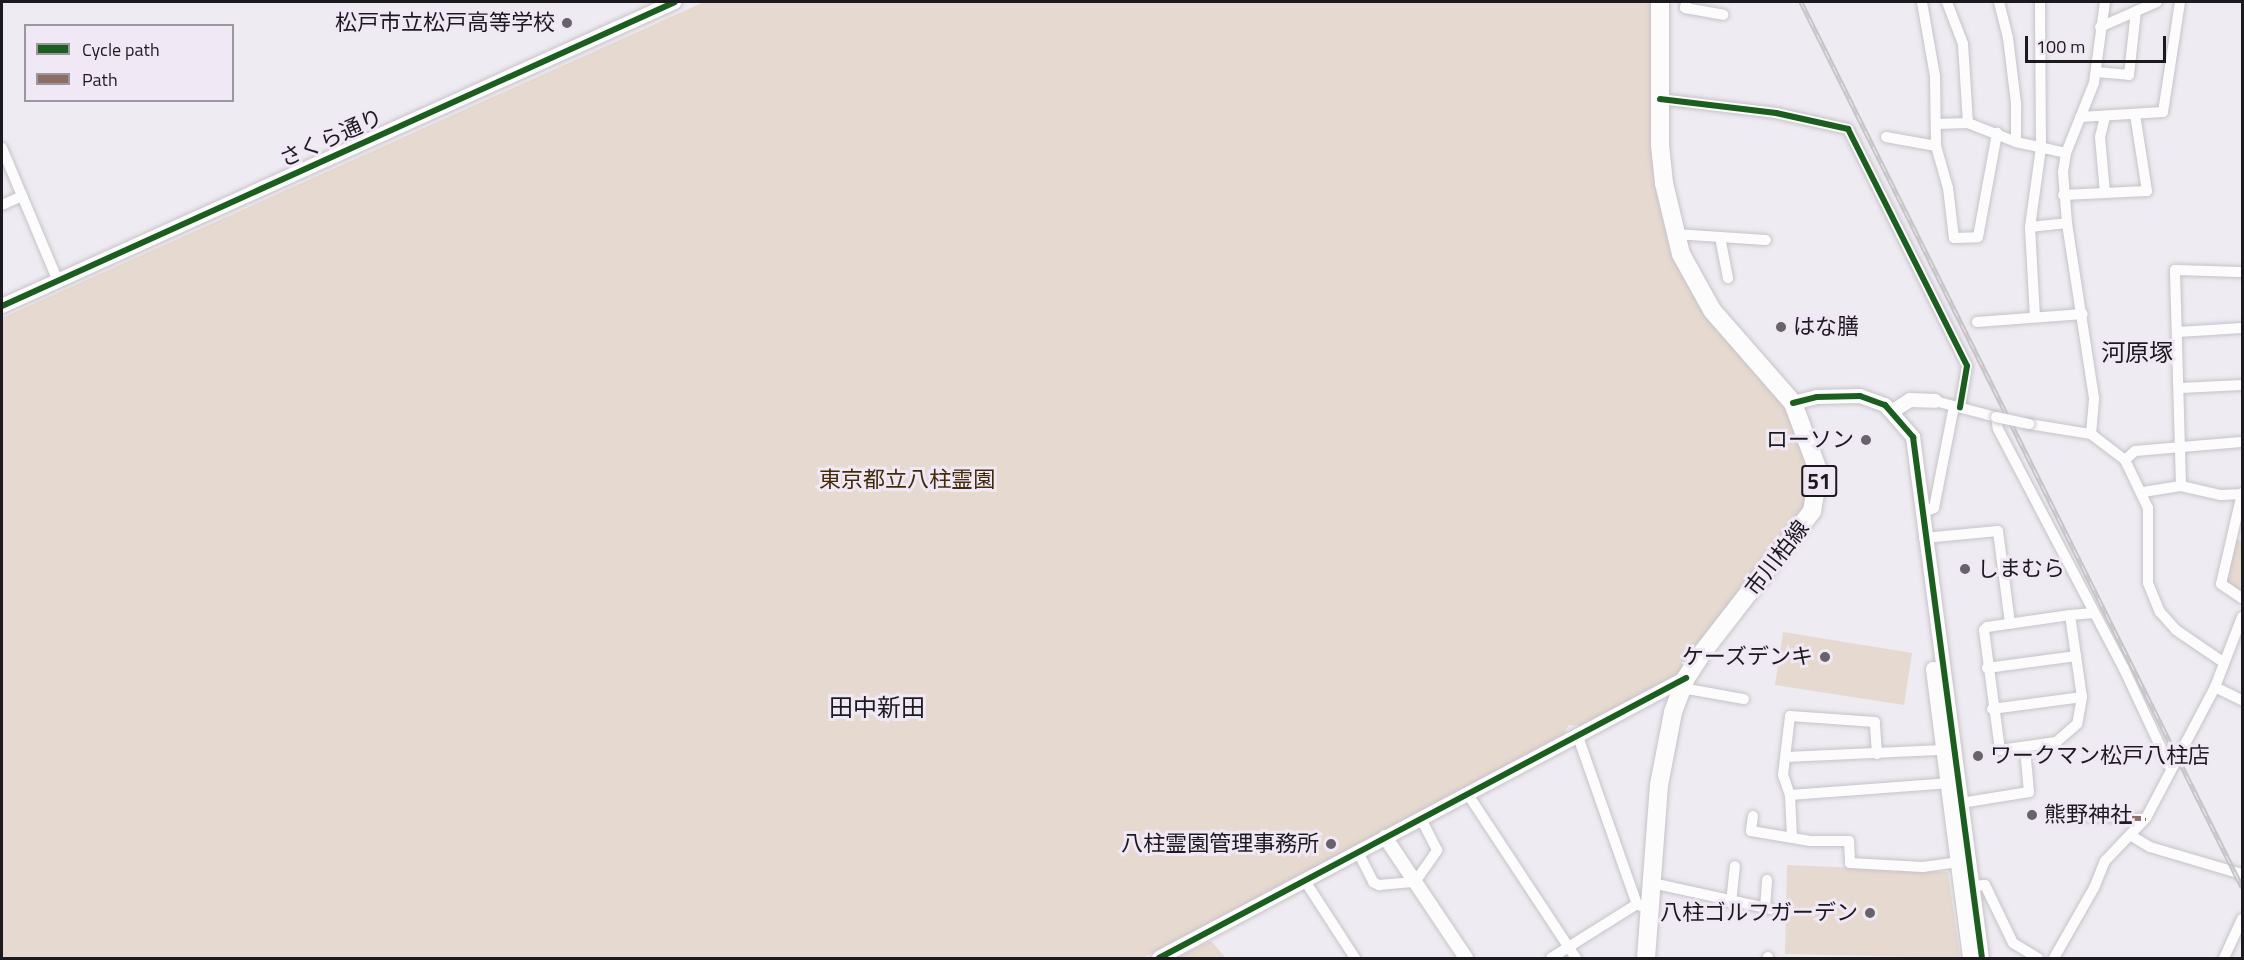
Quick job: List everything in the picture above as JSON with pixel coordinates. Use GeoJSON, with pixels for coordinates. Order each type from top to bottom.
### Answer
{"type":"FeatureCollection","features":[{"type":"Feature","properties":{"kind":"main road","name":"市川柏線"},"geometry":{"type":"LineString","coordinates":[[1646,958],[1643,907],[1652,884],[1662,761],[1684,683],[1812,511],[1819,473],[1793,404],[1712,310],[1693,281],[1675,234],[1662,164],[1660,2]]}},
{"type":"Feature","properties":{"kind":"street","name":"さくら通り"},"geometry":{"type":"LineString","coordinates":[[2,306],[675,2]]}},
{"type":"Feature","properties":{"kind":"street"},"geometry":{"type":"LineString","coordinates":[[1686,2],[1685,8],[1723,15]]}},
{"type":"Feature","properties":{"kind":"street"},"geometry":{"type":"LineString","coordinates":[[1922,2],[1935,76],[1936,146],[1948,188],[1954,238],[1978,237],[1997,133]]}},
{"type":"Feature","properties":{"kind":"street"},"geometry":{"type":"LineString","coordinates":[[1947,2],[1963,44],[1968,123]]}},
{"type":"Feature","properties":{"kind":"street"},"geometry":{"type":"LineString","coordinates":[[1999,2],[2008,38],[2016,102],[2016,142]]}},
{"type":"Feature","properties":{"kind":"street"},"geometry":{"type":"LineString","coordinates":[[2035,317],[2030,227],[2041,148],[2040,2]]}},
{"type":"Feature","properties":{"kind":"street"},"geometry":{"type":"LineString","coordinates":[[2091,434],[2094,398],[2083,314],[2063,195],[2066,153],[2096,72],[2105,2]]}},
{"type":"Feature","properties":{"kind":"street"},"geometry":{"type":"LineString","coordinates":[[2100,27],[2157,2]]}},
{"type":"Feature","properties":{"kind":"street"},"geometry":{"type":"LineString","coordinates":[[2080,117],[2163,112],[2180,2]]}},
{"type":"Feature","properties":{"kind":"street"},"geometry":{"type":"LineString","coordinates":[[2096,72],[2129,75],[2136,11]]}},
{"type":"Feature","properties":{"kind":"street"},"geometry":{"type":"LineString","coordinates":[[1660,99],[1776,112],[1848,129],[1967,366],[1934,508],[1922,513]]}},
{"type":"Feature","properties":{"kind":"street"},"geometry":{"type":"LineString","coordinates":[[2063,195],[2147,191],[2135,114]]}},
{"type":"Feature","properties":{"kind":"street"},"geometry":{"type":"LineString","coordinates":[[2104,117],[2100,137],[2105,193]]}},
{"type":"Feature","properties":{"kind":"street"},"geometry":{"type":"LineString","coordinates":[[1937,124],[1968,123],[2016,142],[2066,153]]}},
{"type":"Feature","properties":{"kind":"street"},"geometry":{"type":"LineString","coordinates":[[1886,137],[1936,146]]}},
{"type":"Feature","properties":{"kind":"street"},"geometry":{"type":"LineString","coordinates":[[2,148],[58,281]]}},
{"type":"Feature","properties":{"kind":"street"},"geometry":{"type":"LineString","coordinates":[[2,205],[22,196]]}},
{"type":"Feature","properties":{"kind":"street"},"geometry":{"type":"LineString","coordinates":[[2030,227],[2067,223]]}},
{"type":"Feature","properties":{"kind":"street"},"geometry":{"type":"LineString","coordinates":[[1675,234],[1766,240]]}},
{"type":"Feature","properties":{"kind":"street"},"geometry":{"type":"LineString","coordinates":[[1720,237],[1728,278]]}},
{"type":"Feature","properties":{"kind":"street"},"geometry":{"type":"LineString","coordinates":[[2181,486],[2175,270],[2242,272]]}},
{"type":"Feature","properties":{"kind":"street"},"geometry":{"type":"LineString","coordinates":[[1977,322],[2083,314]]}},
{"type":"Feature","properties":{"kind":"street"},"geometry":{"type":"LineString","coordinates":[[2178,332],[2242,328]]}},
{"type":"Feature","properties":{"kind":"street"},"geometry":{"type":"LineString","coordinates":[[2180,388],[2242,385]]}},
{"type":"Feature","properties":{"kind":"street"},"geometry":{"type":"LineString","coordinates":[[1793,404],[1817,397],[1860,396],[1893,411],[1913,437],[1924,538],[1982,958]]}},
{"type":"Feature","properties":{"kind":"street"},"geometry":{"type":"LineString","coordinates":[[1893,411],[1910,400],[1935,401],[2029,424],[2091,434],[2125,460],[2143,492],[2148,508],[2148,583],[2160,612],[2176,630],[2223,662]]}},
{"type":"Feature","properties":{"kind":"street"},"geometry":{"type":"LineString","coordinates":[[1893,411],[1909,450],[1943,750],[1970,958]]}},
{"type":"Feature","properties":{"kind":"street"},"geometry":{"type":"LineString","coordinates":[[1996,417],[1998,429],[2094,613],[2170,768]]}},
{"type":"Feature","properties":{"kind":"street"},"geometry":{"type":"LineString","coordinates":[[2125,460],[2135,452],[2242,442],[2242,454]]}},
{"type":"Feature","properties":{"kind":"street"},"geometry":{"type":"LineString","coordinates":[[2143,492],[2181,486],[2221,495],[2242,493],[2238,532],[2221,584],[2242,598]]}},
{"type":"Feature","properties":{"kind":"street"},"geometry":{"type":"LineString","coordinates":[[1924,538],[1998,531],[2010,623]]}},
{"type":"Feature","properties":{"kind":"street"},"geometry":{"type":"LineString","coordinates":[[2070,615],[2082,697],[2080,715],[2072,732],[2056,742],[2003,751],[1997,748],[1984,630],[2010,623],[2070,615],[2094,613]]}},
{"type":"Feature","properties":{"kind":"street"},"geometry":{"type":"LineString","coordinates":[[2054,958],[2094,888],[2105,861],[2146,818],[2170,768],[2215,687],[2242,616]]}},
{"type":"Feature","properties":{"kind":"street"},"geometry":{"type":"LineString","coordinates":[[1987,668],[2076,656]]}},
{"type":"Feature","properties":{"kind":"street"},"geometry":{"type":"LineString","coordinates":[[1159,958],[1577,734],[1684,683],[1744,699]]}},
{"type":"Feature","properties":{"kind":"street"},"geometry":{"type":"LineString","coordinates":[[2215,687],[2242,700]]}},
{"type":"Feature","properties":{"kind":"street"},"geometry":{"type":"LineString","coordinates":[[1992,709],[2082,697]]}},
{"type":"Feature","properties":{"kind":"street"},"geometry":{"type":"LineString","coordinates":[[1792,838],[1790,795],[1783,775],[1790,716],[1875,722],[1877,754]]}},
{"type":"Feature","properties":{"kind":"street"},"geometry":{"type":"LineString","coordinates":[[1551,958],[1643,907],[1577,734]]}},
{"type":"Feature","properties":{"kind":"street"},"geometry":{"type":"LineString","coordinates":[[1961,803],[2029,792],[2025,748]]}},
{"type":"Feature","properties":{"kind":"street"},"geometry":{"type":"LineString","coordinates":[[1786,757],[1943,750]]}},
{"type":"Feature","properties":{"kind":"street"},"geometry":{"type":"LineString","coordinates":[[1790,795],[1948,783]]}},
{"type":"Feature","properties":{"kind":"street"},"geometry":{"type":"LineString","coordinates":[[1467,793],[1576,958]]}},
{"type":"Feature","properties":{"kind":"street"},"geometry":{"type":"LineString","coordinates":[[1753,816],[1751,831],[1792,838],[1849,840],[1850,863],[1923,867],[1958,862]]}},
{"type":"Feature","properties":{"kind":"street"},"geometry":{"type":"LineString","coordinates":[[2051,817],[2146,818]]}},
{"type":"Feature","properties":{"kind":"street"},"geometry":{"type":"LineString","coordinates":[[1415,882],[1437,850],[1421,818]]}},
{"type":"Feature","properties":{"kind":"street"},"geometry":{"type":"LineString","coordinates":[[2130,835],[2150,847],[2242,874]]}},
{"type":"Feature","properties":{"kind":"street"},"geometry":{"type":"LineString","coordinates":[[1386,837],[1466,958]]}},
{"type":"Feature","properties":{"kind":"street"},"geometry":{"type":"LineString","coordinates":[[1358,852],[1373,882],[1379,885],[1415,882]]}},
{"type":"Feature","properties":{"kind":"street"},"geometry":{"type":"LineString","coordinates":[[1731,903],[1735,866]]}},
{"type":"Feature","properties":{"kind":"street"},"geometry":{"type":"LineString","coordinates":[[1652,884],[1731,903],[1768,909],[1767,880]]}},
{"type":"Feature","properties":{"kind":"street"},"geometry":{"type":"LineString","coordinates":[[1305,881],[1355,958]]}},
{"type":"Feature","properties":{"kind":"street"},"geometry":{"type":"LineString","coordinates":[[1972,886],[1984,885],[2013,943],[2038,958]]}},
{"type":"Feature","properties":{"kind":"street"},"geometry":{"type":"LineString","coordinates":[[2224,958],[2241,928]]}},
{"type":"Feature","properties":{"kind":"green space","name":"東京都立八柱霊園"},"geometry":{"type":"Polygon","coordinates":[[[704,2],[1653,2],[1655,185],[1671,255],[1700,307],[1784,406],[1797,428],[1811,467],[1806,507],[1681,673],[1586,726],[1569,725],[1561,739],[1143,958],[2,958],[2,318],[704,2]]]}},
{"type":"Feature","properties":{"kind":"green space"},"geometry":{"type":"Polygon","coordinates":[[[2233,538],[2242,541],[2242,592],[2225,583],[2233,538]]]}},
{"type":"Feature","properties":{"kind":"green space"},"geometry":{"type":"Polygon","coordinates":[[[1783,632],[1912,653],[1904,705],[1775,685],[1783,632]]]}},
{"type":"Feature","properties":{"kind":"green space","name":"八柱ゴルフガーデン"},"geometry":{"type":"Polygon","coordinates":[[[1787,865],[1948,872],[1960,958],[1785,954],[1787,865]]]}},
{"type":"Feature","properties":{"kind":"green space"},"geometry":{"type":"Polygon","coordinates":[[[1211,941],[1226,958],[1175,958],[1211,941]]]}},
{"type":"Feature","properties":{"kind":"railway"},"geometry":{"type":"LineString","coordinates":[[1801,2],[2242,887]]}},
{"type":"Feature","properties":{"kind":"marked path"},"geometry":{"type":"LineString","coordinates":[[2051,817],[2146,818]]}},
{"type":"Feature","properties":{"kind":"cycle path"},"geometry":{"type":"LineString","coordinates":[[2,306],[675,2]]}},
{"type":"Feature","properties":{"kind":"cycle path"},"geometry":{"type":"LineString","coordinates":[[1660,99],[1776,113],[1848,129],[1967,366],[1960,407]]}},
{"type":"Feature","properties":{"kind":"cycle path"},"geometry":{"type":"LineString","coordinates":[[1793,403],[1817,397],[1860,396],[1885,405],[1913,437],[1982,958]]}},
{"type":"Feature","properties":{"kind":"cycle path"},"geometry":{"type":"LineString","coordinates":[[1159,958],[1686,678]]}},
{"type":"Feature","properties":{"kind":"place","name":"松戸市立松戸高等学校"},"geometry":{"type":"Point","coordinates":[567,23]}},
{"type":"Feature","properties":{"kind":"place","name":"はな膳"},"geometry":{"type":"Point","coordinates":[1781,327]}},
{"type":"Feature","properties":{"kind":"place","name":"ローソン"},"geometry":{"type":"Point","coordinates":[1866,440]}},
{"type":"Feature","properties":{"kind":"place","name":"しまむら"},"geometry":{"type":"Point","coordinates":[1965,569]}},
{"type":"Feature","properties":{"kind":"place","name":"ケーズデンキ"},"geometry":{"type":"Point","coordinates":[1825,657]}},
{"type":"Feature","properties":{"kind":"place","name":"ワークマン松戸八柱店"},"geometry":{"type":"Point","coordinates":[1978,756]}},
{"type":"Feature","properties":{"kind":"place","name":"熊野神社"},"geometry":{"type":"Point","coordinates":[2032,815]}},
{"type":"Feature","properties":{"kind":"place","name":"八柱霊園管理事務所"},"geometry":{"type":"Point","coordinates":[1331,844]}},
{"type":"Feature","properties":{"kind":"place","name":"八柱ゴルフガーデン"},"geometry":{"type":"Point","coordinates":[1870,913]}},
{"type":"Feature","properties":{"kind":"district","name":"河原塚"},"geometry":{"type":"Point","coordinates":[2137,353]}},
{"type":"Feature","properties":{"kind":"district","name":"田中新田"},"geometry":{"type":"Point","coordinates":[877,708]}}]}
